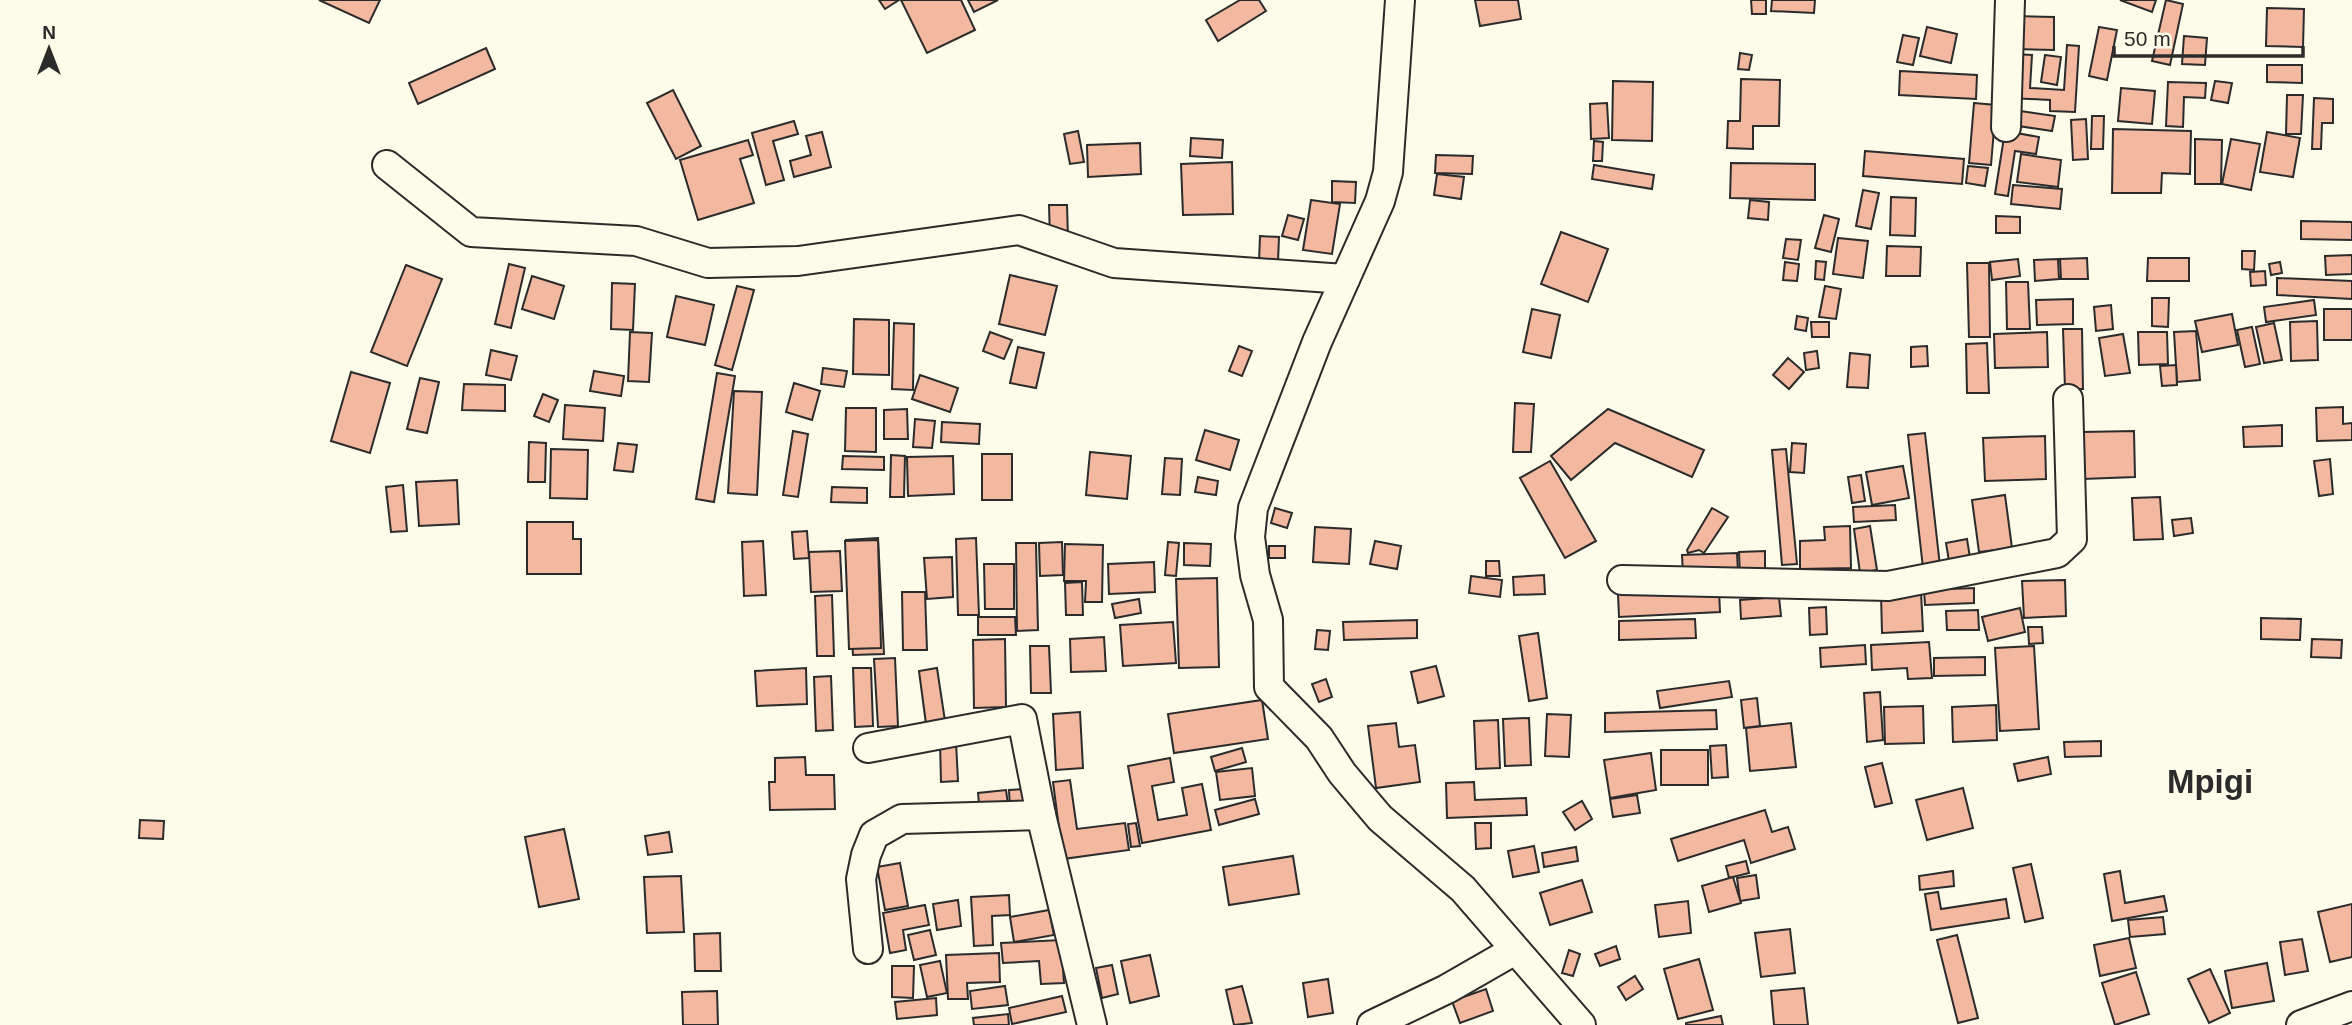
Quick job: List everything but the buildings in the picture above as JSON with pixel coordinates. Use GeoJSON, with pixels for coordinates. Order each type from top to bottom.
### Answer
{"type":"FeatureCollection","features":[{"type":"Feature","properties":{"kind":"street"},"geometry":{"type":"LineString","coordinates":[[1400,0],[1388,172],[1380,201],[1345,279],[1252,508],[1250,537],[1255,575],[1268,620],[1269,687],[1320,738],[1342,773],[1380,818],[1463,889],[1581,1025]]}},
{"type":"Feature","properties":{"kind":"street"},"geometry":{"type":"LineString","coordinates":[[2006,127],[2010,0]]}},
{"type":"Feature","properties":{"kind":"street"},"geometry":{"type":"LineString","coordinates":[[387,165],[471,232],[636,241],[708,264],[798,261],[1020,230],[1114,264],[1345,279]]}},
{"type":"Feature","properties":{"kind":"street"},"geometry":{"type":"LineString","coordinates":[[1622,580],[1888,586],[2057,554],[2072,539],[2068,399]]}},
{"type":"Feature","properties":{"kind":"street"},"geometry":{"type":"LineString","coordinates":[[868,748],[1022,719],[1041,815],[1092,1025]]}},
{"type":"Feature","properties":{"kind":"street"},"geometry":{"type":"LineString","coordinates":[[868,949],[861,879],[874,835],[902,819],[1041,815]]}},
{"type":"Feature","properties":{"kind":"street"},"geometry":{"type":"LineString","coordinates":[[1372,1025],[1447,989],[1515,950]]}},
{"type":"Feature","properties":{"kind":"street"},"geometry":{"type":"LineString","coordinates":[[2301,1025],[2352,1006]]}},
{"type":"Feature","properties":{"kind":"district","name":"Mpigi"},"geometry":{"type":"Point","coordinates":[2210,781]}}]}
